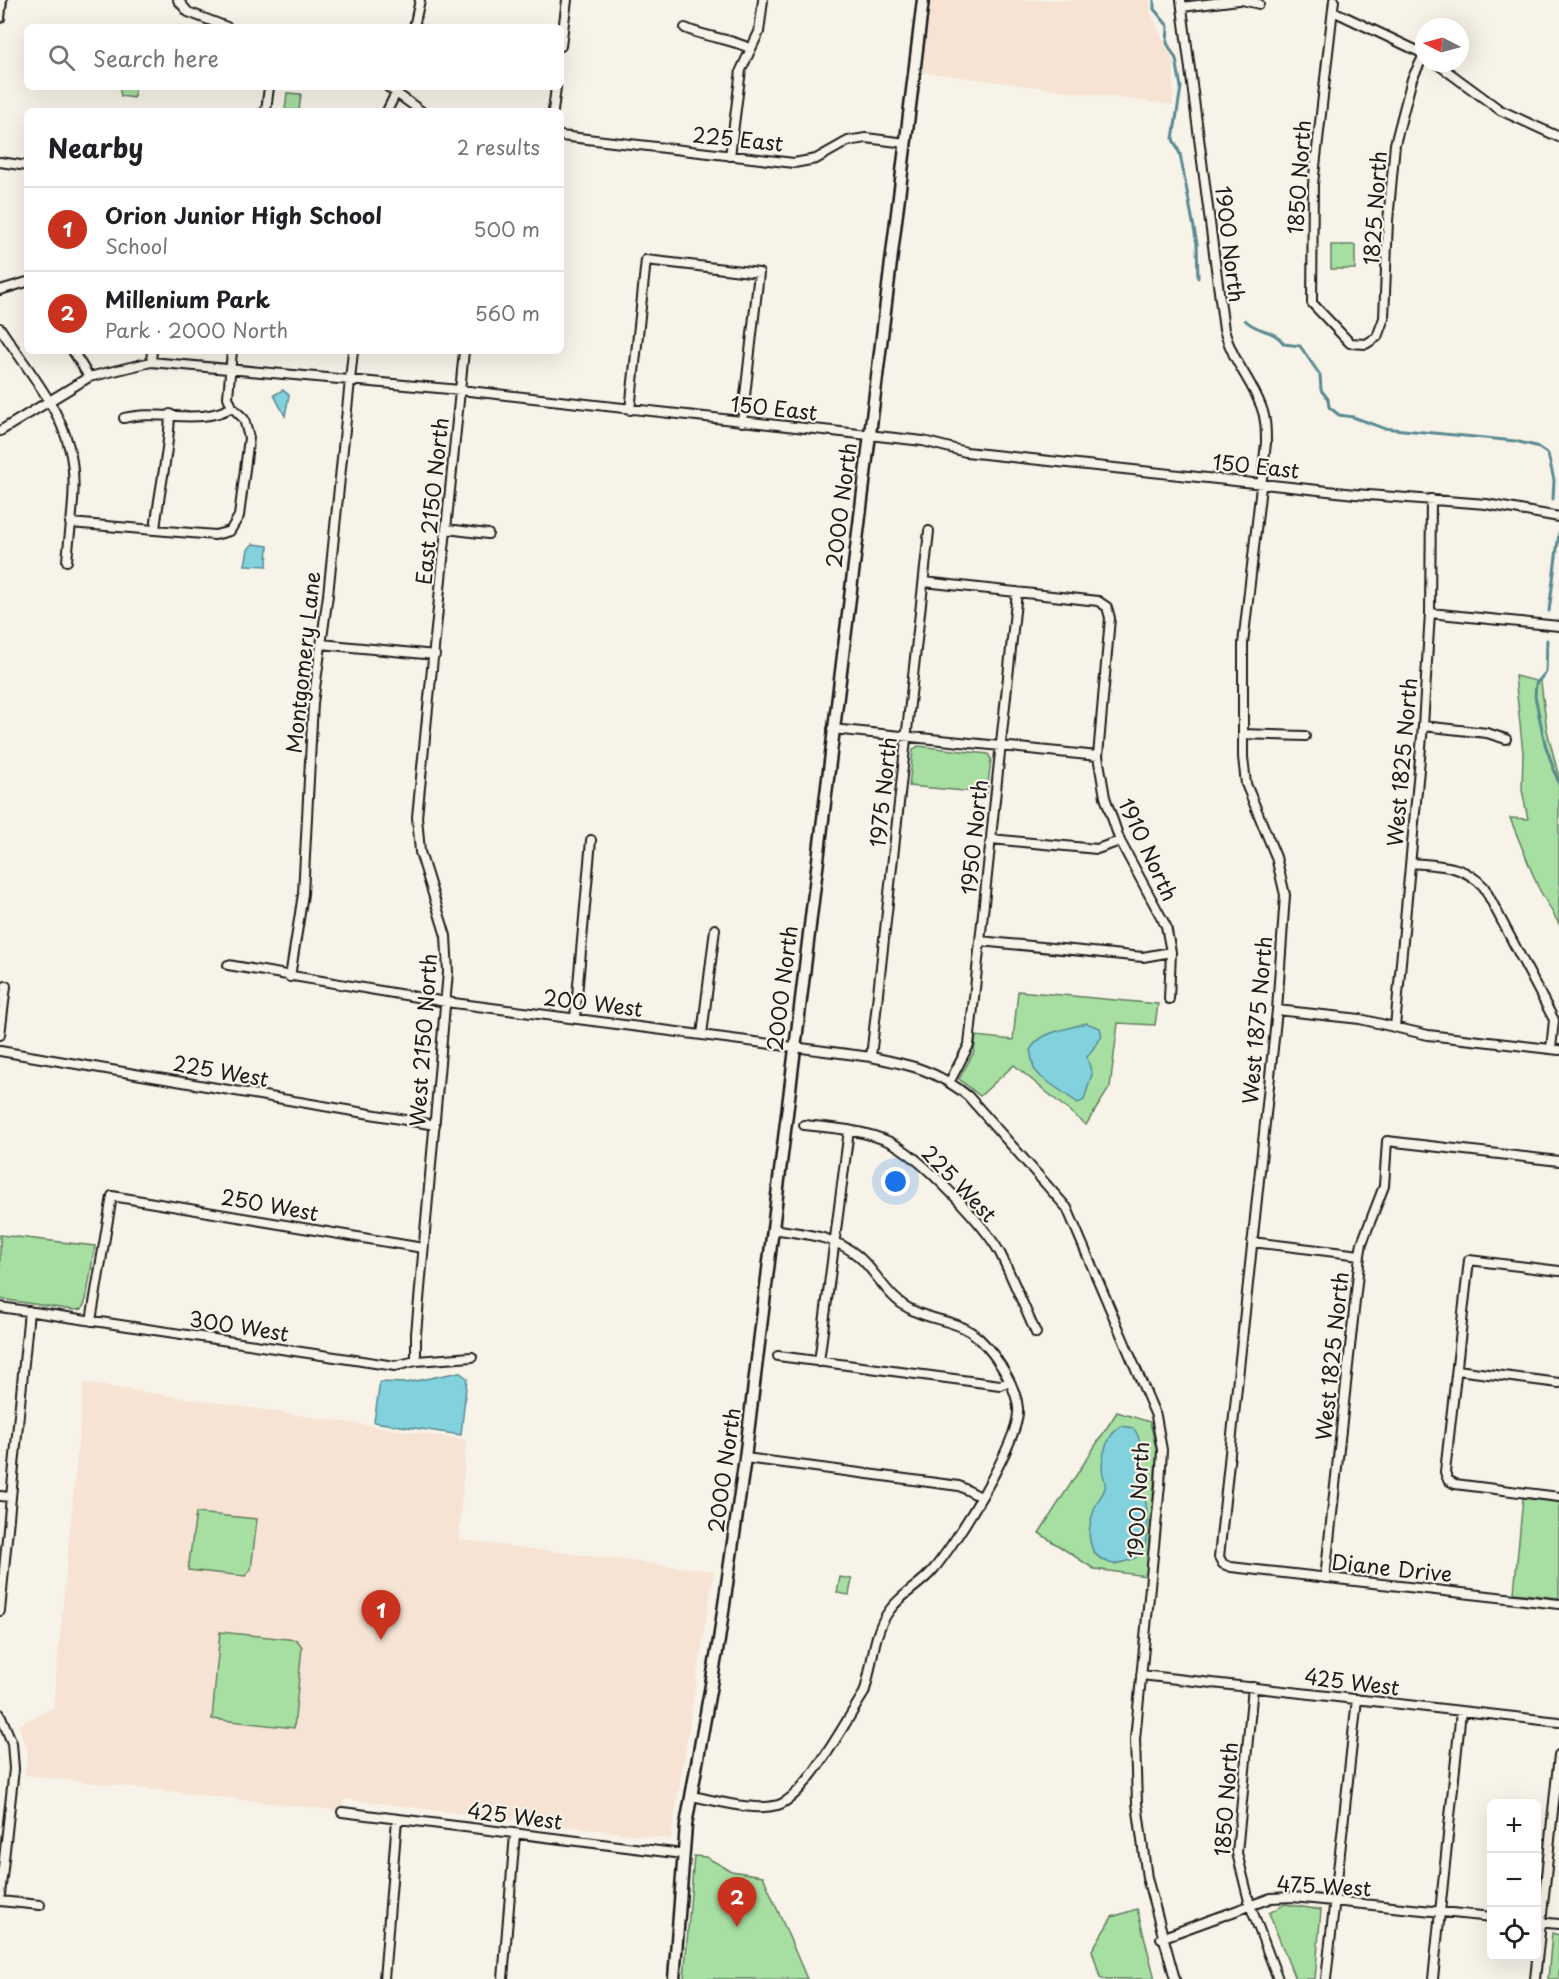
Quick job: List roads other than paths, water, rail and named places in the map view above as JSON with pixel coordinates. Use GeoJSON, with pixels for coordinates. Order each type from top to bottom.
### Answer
{"type":"FeatureCollection","features":[{"type":"Feature","properties":{"kind":"street"},"geometry":{"type":"LineString","coordinates":[[0,18],[2,0]]}},
{"type":"Feature","properties":{"kind":"street"},"geometry":{"type":"LineString","coordinates":[[415,24],[420,0]]}},
{"type":"Feature","properties":{"kind":"street"},"geometry":{"type":"LineString","coordinates":[[564,24],[567,0]]}},
{"type":"Feature","properties":{"kind":"street"},"geometry":{"type":"LineString","coordinates":[[730,156],[741,70],[759,32],[763,0]]}},
{"type":"Feature","properties":{"kind":"street","name":"2000 North"},"geometry":{"type":"LineString","coordinates":[[674,1979],[683,1854],[719,1640],[745,1458],[832,729],[923,0]]}},
{"type":"Feature","properties":{"kind":"street"},"geometry":{"type":"LineString","coordinates":[[1182,4],[1240,0],[1259,4]]}},
{"type":"Feature","properties":{"kind":"street","name":"1850 North"},"geometry":{"type":"LineString","coordinates":[[1334,0],[1313,184],[1312,303],[1350,343]]}},
{"type":"Feature","properties":{"kind":"street"},"geometry":{"type":"LineString","coordinates":[[178,1],[188,12],[219,24]]}},
{"type":"Feature","properties":{"kind":"street","name":"1900 North"},"geometry":{"type":"LineString","coordinates":[[1182,4],[1224,330],[1231,354],[1262,408],[1265,424],[1266,443],[1262,484]]}},
{"type":"Feature","properties":{"kind":"street"},"geometry":{"type":"LineString","coordinates":[[1332,11],[1415,51]]}},
{"type":"Feature","properties":{"kind":"street"},"geometry":{"type":"LineString","coordinates":[[685,28],[702,36],[735,41],[751,49]]}},
{"type":"Feature","properties":{"kind":"street","name":"1825 North"},"geometry":{"type":"LineString","coordinates":[[1350,343],[1366,344],[1377,337],[1384,318],[1388,221],[1395,144],[1415,72]]}},
{"type":"Feature","properties":{"kind":"street"},"geometry":{"type":"LineString","coordinates":[[1448,72],[1500,110],[1534,128],[1559,137]]}},
{"type":"Feature","properties":{"kind":"street"},"geometry":{"type":"LineString","coordinates":[[266,108],[269,90]]}},
{"type":"Feature","properties":{"kind":"street"},"geometry":{"type":"LineString","coordinates":[[389,108],[398,90],[418,108]]}},
{"type":"Feature","properties":{"kind":"street"},"geometry":{"type":"LineString","coordinates":[[553,108],[556,90]]}},
{"type":"Feature","properties":{"kind":"street","name":"225 East"},"geometry":{"type":"LineString","coordinates":[[564,135],[794,163],[816,159],[848,141],[866,138],[906,143]]}},
{"type":"Feature","properties":{"kind":"street"},"geometry":{"type":"LineString","coordinates":[[0,162],[24,165]]}},
{"type":"Feature","properties":{"kind":"street"},"geometry":{"type":"LineString","coordinates":[[630,410],[646,260],[759,273],[742,422]]}},
{"type":"Feature","properties":{"kind":"street"},"geometry":{"type":"LineString","coordinates":[[0,290],[24,283]]}},
{"type":"Feature","properties":{"kind":"street"},"geometry":{"type":"LineString","coordinates":[[0,328],[47,401],[70,447],[73,480],[66,561]]}},
{"type":"Feature","properties":{"kind":"street"},"geometry":{"type":"LineString","coordinates":[[74,354],[89,377]]}},
{"type":"Feature","properties":{"kind":"street"},"geometry":{"type":"LineString","coordinates":[[151,362],[152,354]]}},
{"type":"Feature","properties":{"kind":"street"},"geometry":{"type":"LineString","coordinates":[[70,523],[214,535],[230,531],[239,516],[249,438],[244,419],[232,407],[228,397],[232,354]]}},
{"type":"Feature","properties":{"kind":"street","name":"Montgomery Lane"},"geometry":{"type":"LineString","coordinates":[[290,977],[303,894],[310,728],[353,354]]}},
{"type":"Feature","properties":{"kind":"street","name":"East 2150 North"},"geometry":{"type":"LineString","coordinates":[[435,655],[464,354]]}},
{"type":"Feature","properties":{"kind":"street","name":"150 East"},"geometry":{"type":"LineString","coordinates":[[0,431],[89,377],[151,362],[460,390],[923,441],[966,452],[1262,484],[1486,504],[1559,517]]}},
{"type":"Feature","properties":{"kind":"street"},"geometry":{"type":"LineString","coordinates":[[124,418],[170,414],[209,417],[232,407]]}},
{"type":"Feature","properties":{"kind":"street"},"geometry":{"type":"LineString","coordinates":[[155,530],[167,455],[170,414]]}},
{"type":"Feature","properties":{"kind":"street","name":"West 1875 North"},"geometry":{"type":"LineString","coordinates":[[1223,1564],[1219,1557],[1277,1010],[1285,895],[1279,867],[1246,784],[1243,734],[1243,644],[1262,484]]}},
{"type":"Feature","properties":{"kind":"street","name":"West 1825 North"},"geometry":{"type":"LineString","coordinates":[[1395,1027],[1423,726],[1430,614],[1431,499]]}},
{"type":"Feature","properties":{"kind":"street"},"geometry":{"type":"LineString","coordinates":[[447,529],[488,534]]}},
{"type":"Feature","properties":{"kind":"street","name":"1975 North"},"geometry":{"type":"LineString","coordinates":[[872,1058],[929,531]]}},
{"type":"Feature","properties":{"kind":"street"},"geometry":{"type":"LineString","coordinates":[[924,582],[1017,592]]}},
{"type":"Feature","properties":{"kind":"street","name":"1910 North"},"geometry":{"type":"LineString","coordinates":[[1017,592],[1098,601],[1107,607],[1110,618],[1098,756],[1105,797],[1120,841],[1167,926],[1171,952],[1169,999]]}},
{"type":"Feature","properties":{"kind":"street","name":"1950 North"},"geometry":{"type":"LineString","coordinates":[[950,1081],[969,1045],[1017,592]]}},
{"type":"Feature","properties":{"kind":"street"},"geometry":{"type":"LineString","coordinates":[[1430,614],[1559,626]]}},
{"type":"Feature","properties":{"kind":"street"},"geometry":{"type":"LineString","coordinates":[[321,644],[435,655]]}},
{"type":"Feature","properties":{"kind":"street","name":"West 2150 North"},"geometry":{"type":"LineString","coordinates":[[417,1361],[416,1334],[446,1002],[446,936],[420,852],[417,818],[435,655]]}},
{"type":"Feature","properties":{"kind":"street"},"geometry":{"type":"LineString","coordinates":[[1423,726],[1486,733],[1506,739]]}},
{"type":"Feature","properties":{"kind":"street"},"geometry":{"type":"LineString","coordinates":[[832,729],[1098,756]]}},
{"type":"Feature","properties":{"kind":"street"},"geometry":{"type":"LineString","coordinates":[[1243,734],[1305,736]]}},
{"type":"Feature","properties":{"kind":"street"},"geometry":{"type":"LineString","coordinates":[[991,839],[1097,849],[1120,841]]}},
{"type":"Feature","properties":{"kind":"street"},"geometry":{"type":"LineString","coordinates":[[575,1018],[591,840]]}},
{"type":"Feature","properties":{"kind":"street"},"geometry":{"type":"LineString","coordinates":[[1277,1010],[1360,1018],[1428,1035],[1555,1049],[1554,1020],[1484,887],[1472,874],[1457,868],[1411,863]]}},
{"type":"Feature","properties":{"kind":"street"},"geometry":{"type":"LineString","coordinates":[[702,1035],[716,928]]}},
{"type":"Feature","properties":{"kind":"street"},"geometry":{"type":"LineString","coordinates":[[980,941],[1143,957],[1171,952]]}},
{"type":"Feature","properties":{"kind":"street","name":"200 West"},"geometry":{"type":"LineString","coordinates":[[228,965],[446,1002],[872,1058],[918,1066],[950,1081]]}},
{"type":"Feature","properties":{"kind":"street"},"geometry":{"type":"LineString","coordinates":[[0,1035],[6,987]]}},
{"type":"Feature","properties":{"kind":"street","name":"225 West"},"geometry":{"type":"LineString","coordinates":[[0,1051],[435,1125]]}},
{"type":"Feature","properties":{"kind":"street","name":"1900 North"},"geometry":{"type":"LineString","coordinates":[[950,1081],[968,1096],[1067,1208],[1156,1416],[1162,1450],[1135,1739],[1137,1803],[1147,1878],[1161,1938],[1174,1979]]}},
{"type":"Feature","properties":{"kind":"street","name":"225 West"},"geometry":{"type":"LineString","coordinates":[[804,1125],[849,1130],[892,1143],[942,1184],[998,1251],[1036,1333]]}},
{"type":"Feature","properties":{"kind":"street"},"geometry":{"type":"LineString","coordinates":[[819,1362],[849,1130]]}},
{"type":"Feature","properties":{"kind":"street","name":"West 1825 North"},"geometry":{"type":"LineString","coordinates":[[1325,1578],[1359,1255],[1384,1186],[1387,1141],[1559,1161]]}},
{"type":"Feature","properties":{"kind":"street","name":"250 West"},"geometry":{"type":"LineString","coordinates":[[91,1321],[111,1196],[423,1248]]}},
{"type":"Feature","properties":{"kind":"street"},"geometry":{"type":"LineString","coordinates":[[691,1796],[762,1807],[778,1804],[800,1790],[864,1693],[870,1676],[876,1641],[888,1612],[934,1570],[996,1473],[1016,1424],[1018,1409],[1008,1382],[987,1346],[971,1332],[956,1324],[911,1310],[885,1288],[858,1256],[835,1241],[816,1235],[772,1229]]}},
{"type":"Feature","properties":{"kind":"street"},"geometry":{"type":"LineString","coordinates":[[1252,1242],[1359,1255]]}},
{"type":"Feature","properties":{"kind":"street"},"geometry":{"type":"LineString","coordinates":[[1559,1271],[1469,1260],[1445,1472],[1448,1480],[1455,1484],[1559,1497]]}},
{"type":"Feature","properties":{"kind":"street","name":"300 West"},"geometry":{"type":"LineString","coordinates":[[0,1307],[395,1366],[417,1361],[472,1357]]}},
{"type":"Feature","properties":{"kind":"street"},"geometry":{"type":"LineString","coordinates":[[0,1611],[29,1311]]}},
{"type":"Feature","properties":{"kind":"street"},"geometry":{"type":"LineString","coordinates":[[778,1356],[1000,1385],[1008,1382]]}},
{"type":"Feature","properties":{"kind":"street"},"geometry":{"type":"LineString","coordinates":[[1457,1370],[1559,1383]]}},
{"type":"Feature","properties":{"kind":"street"},"geometry":{"type":"LineString","coordinates":[[745,1458],[959,1486],[981,1497]]}},
{"type":"Feature","properties":{"kind":"street"},"geometry":{"type":"LineString","coordinates":[[0,1496],[10,1497]]}},
{"type":"Feature","properties":{"kind":"street","name":"Diane Drive"},"geometry":{"type":"LineString","coordinates":[[1223,1564],[1231,1568],[1559,1604]]}},
{"type":"Feature","properties":{"kind":"street","name":"425 West"},"geometry":{"type":"LineString","coordinates":[[1141,1675],[1559,1722]]}},
{"type":"Feature","properties":{"kind":"street","name":"1850 North"},"geometry":{"type":"LineString","coordinates":[[1253,1687],[1237,1853],[1239,1870],[1250,1905],[1278,1979]]}},
{"type":"Feature","properties":{"kind":"street"},"geometry":{"type":"LineString","coordinates":[[1326,1979],[1358,1699]]}},
{"type":"Feature","properties":{"kind":"street"},"geometry":{"type":"LineString","coordinates":[[1433,1979],[1461,1711]]}},
{"type":"Feature","properties":{"kind":"street"},"geometry":{"type":"LineString","coordinates":[[0,1714],[12,1743],[14,1769],[0,1895]]}},
{"type":"Feature","properties":{"kind":"street"},"geometry":{"type":"LineString","coordinates":[[1541,1907],[1559,1755]]}},
{"type":"Feature","properties":{"kind":"street","name":"425 West"},"geometry":{"type":"LineString","coordinates":[[342,1812],[683,1854]]}},
{"type":"Feature","properties":{"kind":"street"},"geometry":{"type":"LineString","coordinates":[[384,1979],[397,1819]]}},
{"type":"Feature","properties":{"kind":"street"},"geometry":{"type":"LineString","coordinates":[[503,1979],[515,1834]]}},
{"type":"Feature","properties":{"kind":"street","name":"475 West"},"geometry":{"type":"LineString","coordinates":[[1161,1938],[1271,1898],[1293,1897],[1487,1917]]}},
{"type":"Feature","properties":{"kind":"street"},"geometry":{"type":"LineString","coordinates":[[0,1901],[40,1905]]}},
{"type":"Feature","properties":{"kind":"street"},"geometry":{"type":"LineString","coordinates":[[1541,1922],[1559,1924]]}},
{"type":"Feature","properties":{"kind":"street"},"geometry":{"type":"LineString","coordinates":[[1535,1979],[1536,1961]]}},
{"type":"Feature","properties":{"kind":"water"},"geometry":{"type":"Polygon","coordinates":[[[283,390],[289,395],[285,416],[274,395],[283,390]]]}},
{"type":"Feature","properties":{"kind":"water"},"geometry":{"type":"Polygon","coordinates":[[[253,544],[268,546],[267,566],[245,565],[248,549],[253,544]]]}},
{"type":"Feature","properties":{"kind":"water"},"geometry":{"type":"Polygon","coordinates":[[[1086,1023],[1100,1028],[1102,1036],[1087,1057],[1092,1074],[1084,1100],[1078,1103],[1041,1077],[1034,1069],[1030,1050],[1041,1038],[1086,1023]]]}},
{"type":"Feature","properties":{"kind":"water"},"geometry":{"type":"Polygon","coordinates":[[[459,1372],[467,1378],[461,1435],[374,1422],[380,1382],[406,1383],[459,1372]]]}},
{"type":"Feature","properties":{"kind":"water"},"geometry":{"type":"Polygon","coordinates":[[[1122,1426],[1133,1428],[1139,1440],[1140,1487],[1146,1504],[1147,1534],[1145,1547],[1138,1557],[1114,1564],[1097,1556],[1092,1549],[1089,1533],[1096,1505],[1105,1488],[1102,1470],[1104,1451],[1109,1439],[1122,1426]]]}},
{"type":"Feature","properties":{"kind":"waterway"},"geometry":{"type":"LineString","coordinates":[[1154,0],[1154,9],[1168,26],[1167,43],[1176,59],[1181,87],[1173,139],[1180,154],[1197,244],[1198,278]]}},
{"type":"Feature","properties":{"kind":"waterway"},"geometry":{"type":"LineString","coordinates":[[1245,320],[1275,335],[1284,344],[1300,346],[1320,375],[1321,390],[1328,399],[1329,407],[1339,415],[1353,417],[1383,428],[1515,441],[1536,446],[1548,454],[1554,480],[1553,499]]}},
{"type":"Feature","properties":{"kind":"waterway"},"geometry":{"type":"LineString","coordinates":[[1549,611],[1559,533]]}},
{"type":"Feature","properties":{"kind":"waterway"},"geometry":{"type":"LineString","coordinates":[[1547,640],[1546,672],[1536,684],[1535,696],[1545,744],[1559,784]]}},
{"type":"Feature","properties":{"kind":"place","name":"Orion Junior High School"},"geometry":{"type":"Point","coordinates":[381,1640]}},
{"type":"Feature","properties":{"kind":"place","name":"Millenium Park"},"geometry":{"type":"Point","coordinates":[737,1927]}}]}
